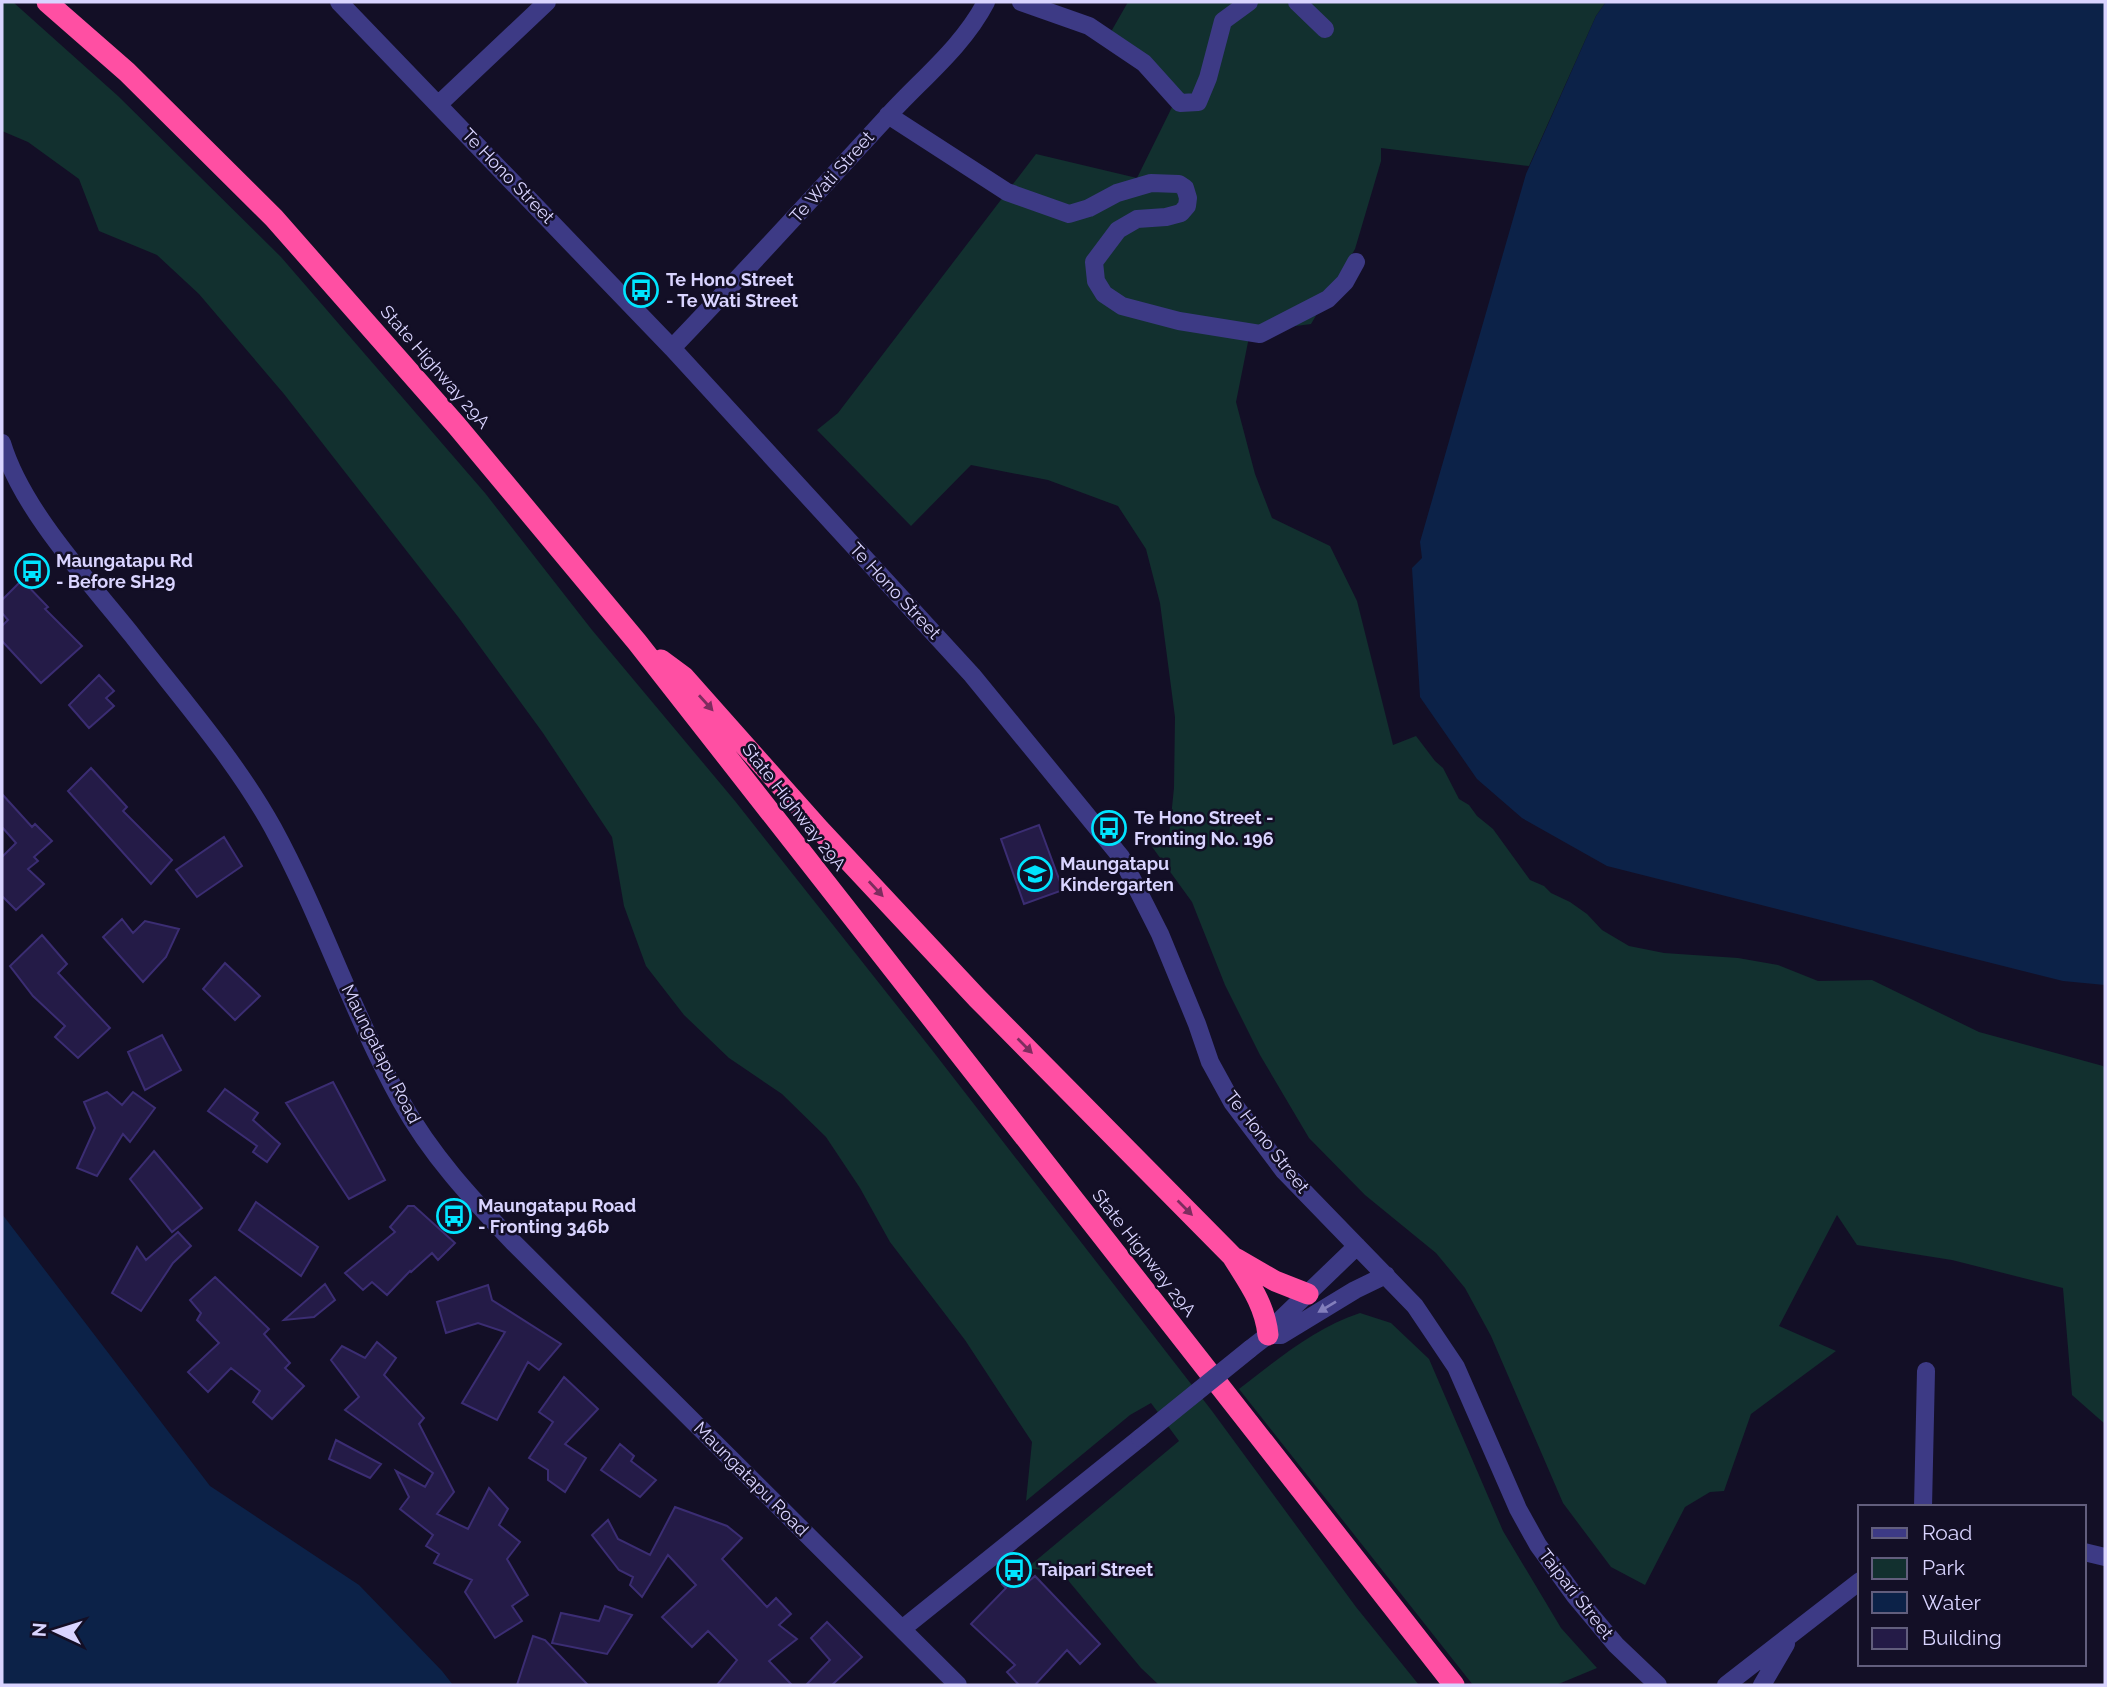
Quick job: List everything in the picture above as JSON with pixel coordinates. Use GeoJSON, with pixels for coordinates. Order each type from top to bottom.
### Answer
{"type":"FeatureCollection","features":[{"type":"Feature","properties":{"kind":"highway","name":"State Highway 29A"},"geometry":{"type":"LineString","coordinates":[[47,2],[127,72],[274,218],[457,426],[637,642],[1454,1685]]}},
{"type":"Feature","properties":{"kind":"highway"},"geometry":{"type":"LineString","coordinates":[[637,642],[684,677],[820,830],[977,998],[1232,1256],[1266,1315],[1268,1335]]}},
{"type":"Feature","properties":{"kind":"highway"},"geometry":{"type":"LineString","coordinates":[[1232,1256],[1275,1281],[1308,1294]]}},
{"type":"Feature","properties":{"kind":"street","name":"Te Hono Street"},"geometry":{"type":"LineString","coordinates":[[339,2],[672,348],[972,675],[1121,857],[1160,934],[1210,1062],[1232,1102],[1284,1171],[1357,1247]]}},
{"type":"Feature","properties":{"kind":"street"},"geometry":{"type":"LineString","coordinates":[[439,104],[547,2]]}},
{"type":"Feature","properties":{"kind":"street","name":"Te Wati Street"},"geometry":{"type":"LineString","coordinates":[[672,348],[750,267],[888,115],[959,43],[986,2]]}},
{"type":"Feature","properties":{"kind":"street"},"geometry":{"type":"LineString","coordinates":[[1021,2],[1089,26],[1144,63],[1180,103],[1198,102],[1208,78],[1223,21],[1250,2]]}},
{"type":"Feature","properties":{"kind":"street"},"geometry":{"type":"LineString","coordinates":[[1297,2],[1325,29]]}},
{"type":"Feature","properties":{"kind":"street"},"geometry":{"type":"LineString","coordinates":[[888,115],[1007,192],[1069,214],[1089,208],[1117,193],[1151,183],[1179,184],[1185,188],[1187,206],[1181,213],[1137,219],[1118,230],[1094,261],[1096,281],[1104,293],[1122,306],[1178,321],[1260,334],[1328,299],[1345,282],[1356,262]]}},
{"type":"Feature","properties":{"kind":"street","name":"Maungatapu Road"},"geometry":{"type":"LineString","coordinates":[[2,443],[8,472],[60,544],[241,777],[273,828],[401,1101],[433,1152],[471,1199],[513,1242],[958,1685]]}},
{"type":"Feature","properties":{"kind":"street"},"geometry":{"type":"LineString","coordinates":[[902,1629],[1268,1335],[1276,1324],[1357,1247]]}},
{"type":"Feature","properties":{"kind":"street","name":"Taipari Street"},"geometry":{"type":"LineString","coordinates":[[1357,1247],[1415,1306],[1456,1367],[1518,1509],[1538,1545],[1575,1596],[1616,1644],[1658,1685]]}},
{"type":"Feature","properties":{"kind":"street"},"geometry":{"type":"LineString","coordinates":[[1268,1335],[1281,1335],[1355,1290],[1386,1275]]}},
{"type":"Feature","properties":{"kind":"street"},"geometry":{"type":"LineString","coordinates":[[1923,1505],[1926,1371]]}},
{"type":"Feature","properties":{"kind":"street"},"geometry":{"type":"LineString","coordinates":[[2086,1552],[2105,1557]]}},
{"type":"Feature","properties":{"kind":"street"},"geometry":{"type":"LineString","coordinates":[[1726,1685],[1858,1582]]}},
{"type":"Feature","properties":{"kind":"street"},"geometry":{"type":"LineString","coordinates":[[1762,1685],[1792,1636]]}},
{"type":"Feature","properties":{"kind":"green space"},"geometry":{"type":"Polygon","coordinates":[[[2,2],[13,2],[118,96],[281,257],[485,493],[592,630],[735,801],[932,1050],[1212,1411],[1356,1607],[1419,1685],[1159,1685],[1141,1668],[1062,1573],[1027,1568],[1179,1441],[1151,1403],[1130,1415],[1026,1501],[1032,1442],[965,1340],[890,1242],[860,1188],[826,1137],[782,1094],[729,1058],[684,1015],[646,966],[624,906],[612,837],[543,733],[459,618],[284,394],[199,294],[157,255],[99,231],[79,179],[28,142],[2,131],[2,2]]]}},
{"type":"Feature","properties":{"kind":"green space"},"geometry":{"type":"Polygon","coordinates":[[[1128,2],[1606,2],[1596,16],[1529,166],[1381,148],[1381,161],[1355,249],[1311,324],[1250,332],[1236,402],[1255,474],[1272,518],[1330,546],[1357,601],[1393,745],[1416,736],[1443,768],[1459,799],[1469,805],[1477,816],[1493,829],[1530,880],[1570,902],[1587,914],[1602,930],[1629,946],[1664,953],[1738,958],[1778,965],[1818,981],[1872,980],[1979,1032],[2103,1066],[2105,1424],[2072,1395],[2063,1288],[1952,1260],[1857,1245],[1837,1215],[1779,1326],[1836,1351],[1751,1414],[1724,1491],[1710,1492],[1685,1507],[1645,1585],[1611,1567],[1563,1503],[1491,1336],[1465,1288],[1436,1253],[1365,1195],[1309,1138],[1260,1055],[1225,985],[1192,902],[1150,844],[1169,836],[1174,788],[1175,717],[1160,603],[1146,549],[1118,506],[1048,480],[971,465],[911,526],[817,430],[838,413],[1036,154],[1137,178],[1177,97],[1104,44],[1128,2]]]}},
{"type":"Feature","properties":{"kind":"green space"},"geometry":{"type":"Polygon","coordinates":[[[1360,1313],[1391,1323],[1429,1359],[1503,1531],[1561,1628],[1597,1668],[1556,1685],[1473,1685],[1239,1389],[1312,1336],[1360,1313]]]}},
{"type":"Feature","properties":{"kind":"water"},"geometry":{"type":"Polygon","coordinates":[[[1606,2],[2105,2],[2105,985],[2063,981],[1607,866],[1522,818],[1477,779],[1420,697],[1412,568],[1422,558],[1420,542],[1526,174],[1596,16],[1606,2]]]}},
{"type":"Feature","properties":{"kind":"water"},"geometry":{"type":"Polygon","coordinates":[[[2,1214],[210,1486],[359,1585],[453,1685],[2,1685],[2,1214]]]}},
{"type":"Feature","properties":{"kind":"building"},"geometry":{"type":"Polygon","coordinates":[[[22,580],[48,607],[45,609],[82,646],[41,683],[2,641],[2,626],[8,620],[2,613],[2,600],[22,580]]]}},
{"type":"Feature","properties":{"kind":"building"},"geometry":{"type":"Polygon","coordinates":[[[99,675],[114,691],[106,698],[114,706],[89,728],[69,705],[99,675]]]}},
{"type":"Feature","properties":{"kind":"building"},"geometry":{"type":"Polygon","coordinates":[[[91,768],[127,807],[123,811],[172,860],[151,884],[68,791],[91,768]]]}},
{"type":"Feature","properties":{"kind":"building"},"geometry":{"type":"Polygon","coordinates":[[[2,794],[32,827],[35,824],[52,841],[34,857],[38,861],[28,869],[44,884],[16,910],[2,896],[2,857],[16,843],[2,827],[2,794]]]}},
{"type":"Feature","properties":{"kind":"building"},"geometry":{"type":"Polygon","coordinates":[[[1039,825],[1063,890],[1024,904],[1001,839],[1039,825]]]}},
{"type":"Feature","properties":{"kind":"building"},"geometry":{"type":"Polygon","coordinates":[[[224,837],[242,866],[197,897],[176,870],[224,837]]]}},
{"type":"Feature","properties":{"kind":"building"},"geometry":{"type":"Polygon","coordinates":[[[122,919],[133,933],[145,921],[179,929],[166,957],[143,982],[103,937],[122,919]]]}},
{"type":"Feature","properties":{"kind":"building"},"geometry":{"type":"Polygon","coordinates":[[[42,935],[67,964],[58,973],[110,1028],[78,1058],[55,1037],[65,1026],[33,996],[10,966],[42,935]]]}},
{"type":"Feature","properties":{"kind":"building"},"geometry":{"type":"Polygon","coordinates":[[[225,963],[260,996],[235,1020],[203,989],[225,963]]]}},
{"type":"Feature","properties":{"kind":"building"},"geometry":{"type":"Polygon","coordinates":[[[162,1035],[181,1070],[145,1090],[128,1052],[162,1035]]]}},
{"type":"Feature","properties":{"kind":"building"},"geometry":{"type":"Polygon","coordinates":[[[333,1082],[385,1180],[349,1199],[286,1103],[333,1082]]]}},
{"type":"Feature","properties":{"kind":"building"},"geometry":{"type":"Polygon","coordinates":[[[225,1089],[258,1113],[253,1120],[280,1144],[267,1162],[253,1152],[257,1146],[208,1111],[225,1089]]]}},
{"type":"Feature","properties":{"kind":"building"},"geometry":{"type":"Polygon","coordinates":[[[107,1092],[122,1105],[133,1092],[155,1108],[130,1142],[123,1134],[97,1176],[77,1168],[95,1128],[84,1102],[107,1092]]]}},
{"type":"Feature","properties":{"kind":"building"},"geometry":{"type":"Polygon","coordinates":[[[154,1151],[202,1208],[172,1232],[130,1179],[154,1151]]]}},
{"type":"Feature","properties":{"kind":"building"},"geometry":{"type":"Polygon","coordinates":[[[256,1202],[318,1247],[301,1276],[239,1230],[256,1202]]]}},
{"type":"Feature","properties":{"kind":"building"},"geometry":{"type":"Polygon","coordinates":[[[408,1206],[414,1206],[455,1243],[438,1260],[432,1253],[387,1295],[372,1282],[363,1290],[345,1273],[395,1232],[390,1227],[408,1206]]]}},
{"type":"Feature","properties":{"kind":"building"},"geometry":{"type":"Polygon","coordinates":[[[178,1232],[191,1246],[173,1263],[141,1311],[112,1293],[137,1247],[146,1260],[178,1232]]]}},
{"type":"Feature","properties":{"kind":"building"},"geometry":{"type":"Polygon","coordinates":[[[215,1277],[269,1329],[264,1334],[290,1363],[285,1368],[304,1386],[272,1419],[253,1402],[260,1391],[231,1368],[208,1392],[188,1372],[219,1343],[197,1320],[201,1313],[190,1300],[215,1277]]]}},
{"type":"Feature","properties":{"kind":"building"},"geometry":{"type":"Polygon","coordinates":[[[325,1284],[335,1300],[314,1317],[284,1320],[325,1284]]]}},
{"type":"Feature","properties":{"kind":"building"},"geometry":{"type":"Polygon","coordinates":[[[488,1285],[492,1300],[561,1344],[539,1370],[528,1362],[497,1420],[462,1403],[505,1332],[478,1323],[446,1333],[437,1302],[488,1285]]]}},
{"type":"Feature","properties":{"kind":"building"},"geometry":{"type":"Polygon","coordinates":[[[377,1342],[396,1358],[384,1375],[424,1418],[419,1424],[454,1492],[437,1514],[468,1529],[489,1488],[508,1509],[499,1525],[520,1542],[507,1559],[528,1595],[512,1606],[522,1621],[495,1638],[465,1592],[472,1580],[434,1563],[439,1554],[426,1546],[433,1535],[400,1509],[409,1497],[396,1471],[425,1487],[433,1473],[345,1410],[359,1397],[331,1360],[342,1346],[365,1358],[377,1342]]]}},
{"type":"Feature","properties":{"kind":"building"},"geometry":{"type":"Polygon","coordinates":[[[564,1377],[598,1409],[565,1444],[586,1458],[565,1492],[548,1480],[548,1470],[529,1458],[553,1422],[539,1412],[564,1377]]]}},
{"type":"Feature","properties":{"kind":"building"},"geometry":{"type":"Polygon","coordinates":[[[336,1440],[381,1464],[370,1478],[329,1459],[336,1440]]]}},
{"type":"Feature","properties":{"kind":"building"},"geometry":{"type":"Polygon","coordinates":[[[620,1444],[634,1456],[631,1461],[656,1480],[640,1497],[601,1470],[620,1444]]]}},
{"type":"Feature","properties":{"kind":"building"},"geometry":{"type":"Polygon","coordinates":[[[675,1507],[727,1526],[742,1538],[722,1559],[767,1607],[776,1598],[791,1614],[779,1625],[797,1639],[769,1661],[792,1685],[717,1685],[737,1660],[708,1631],[692,1647],[662,1617],[696,1585],[668,1555],[642,1597],[630,1585],[633,1577],[619,1570],[592,1535],[608,1520],[618,1539],[650,1555],[675,1507]]]}},
{"type":"Feature","properties":{"kind":"building"},"geometry":{"type":"Polygon","coordinates":[[[1016,1570],[1028,1582],[1035,1576],[1100,1644],[1080,1664],[1067,1650],[1035,1685],[1019,1685],[1007,1672],[1015,1665],[971,1624],[1006,1588],[1002,1584],[1016,1570]]]}},
{"type":"Feature","properties":{"kind":"building"},"geometry":{"type":"Polygon","coordinates":[[[605,1606],[632,1615],[607,1654],[552,1643],[561,1613],[599,1621],[605,1606]]]}},
{"type":"Feature","properties":{"kind":"building"},"geometry":{"type":"Polygon","coordinates":[[[827,1622],[862,1657],[832,1685],[806,1685],[830,1660],[811,1638],[827,1622]]]}},
{"type":"Feature","properties":{"kind":"building"},"geometry":{"type":"Polygon","coordinates":[[[533,1636],[545,1640],[588,1685],[517,1685],[533,1636]]]}},
{"type":"Feature","properties":{"kind":"place","name":"Te Hono Street - Te Wati Street"},"geometry":{"type":"Point","coordinates":[641,290]}},
{"type":"Feature","properties":{"kind":"place","name":"Maungatapu Rd - Before SH29"},"geometry":{"type":"Point","coordinates":[32,571]}},
{"type":"Feature","properties":{"kind":"place","name":"Te Hono Street - Fronting No. 196"},"geometry":{"type":"Point","coordinates":[1109,828]}},
{"type":"Feature","properties":{"kind":"place","name":"Maungatapu Kindergarten"},"geometry":{"type":"Point","coordinates":[1035,874]}},
{"type":"Feature","properties":{"kind":"place","name":"Maungatapu Road - Fronting 346b"},"geometry":{"type":"Point","coordinates":[454,1216]}},
{"type":"Feature","properties":{"kind":"place","name":"Taipari Street"},"geometry":{"type":"Point","coordinates":[1014,1570]}}]}
